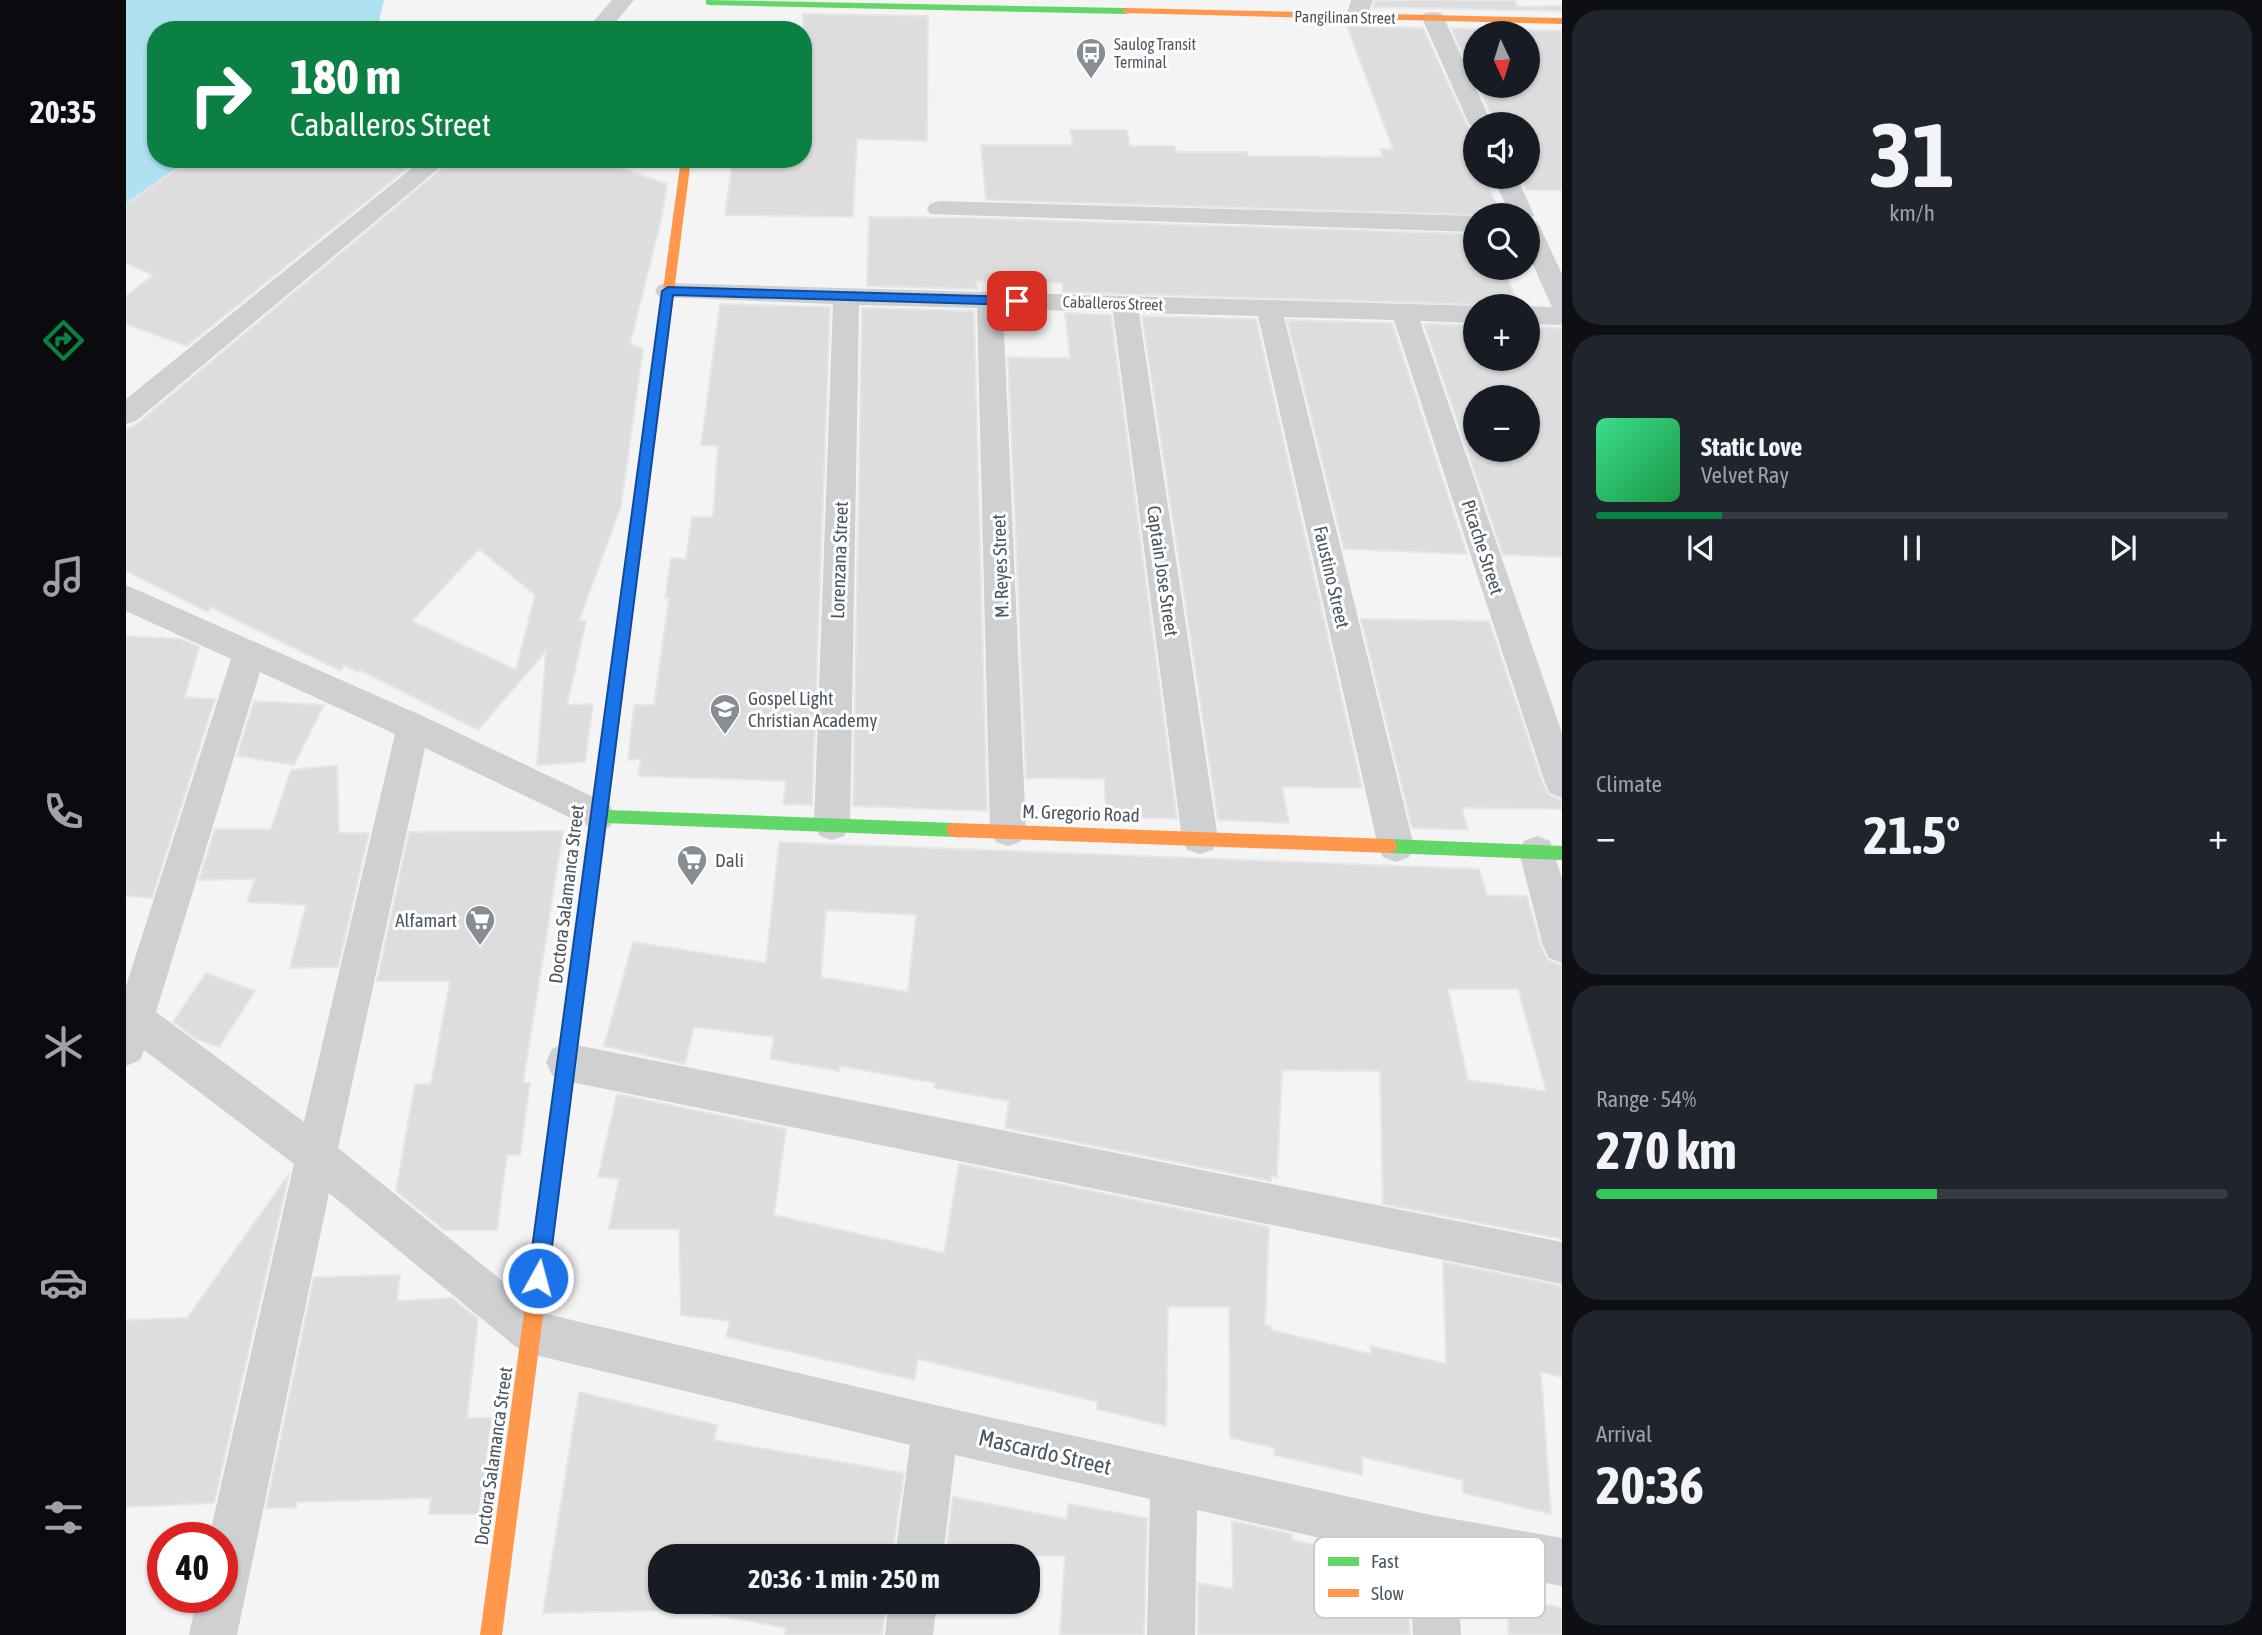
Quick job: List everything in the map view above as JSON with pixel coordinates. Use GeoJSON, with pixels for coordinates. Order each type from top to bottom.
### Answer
{"type":"FeatureCollection","features":[{"type":"Feature","properties":{"kind":"street"},"geometry":{"type":"LineString","coordinates":[[605,21],[623,0]]}},
{"type":"Feature","properties":{"kind":"street","name":"Pangilinan Street"},"geometry":{"type":"LineString","coordinates":[[708,6],[1359,8],[1433,18],[1562,21]]}},
{"type":"Feature","properties":{"kind":"street"},"geometry":{"type":"LineString","coordinates":[[1433,18],[1476,112]]}},
{"type":"Feature","properties":{"kind":"street"},"geometry":{"type":"LineString","coordinates":[[126,414],[427,168]]}},
{"type":"Feature","properties":{"kind":"street","name":"Doctora Salamanca Street"},"geometry":{"type":"LineString","coordinates":[[491,1635],[685,168]]}},
{"type":"Feature","properties":{"kind":"street"},"geometry":{"type":"LineString","coordinates":[[939,209],[1463,224]]}},
{"type":"Feature","properties":{"kind":"street"},"geometry":{"type":"LineString","coordinates":[[1540,253],[1562,302]]}},
{"type":"Feature","properties":{"kind":"street","name":"Caballeros Street"},"geometry":{"type":"LineString","coordinates":[[668,291],[1463,314]]}},
{"type":"Feature","properties":{"kind":"street","name":"Lorenzana Street"},"geometry":{"type":"LineString","coordinates":[[832,825],[846,296]]}},
{"type":"Feature","properties":{"kind":"street","name":"M. Reyes Street"},"geometry":{"type":"LineString","coordinates":[[990,300],[1008,831]]}},
{"type":"Feature","properties":{"kind":"street","name":"Captain Jose Street"},"geometry":{"type":"LineString","coordinates":[[1125,304],[1200,839]]}},
{"type":"Feature","properties":{"kind":"street","name":"Faustino Street"},"geometry":{"type":"LineString","coordinates":[[1269,308],[1396,846]]}},
{"type":"Feature","properties":{"kind":"street","name":"Picache Street"},"geometry":{"type":"LineString","coordinates":[[1404,312],[1562,783]]}},
{"type":"Feature","properties":{"kind":"street"},"geometry":{"type":"LineString","coordinates":[[1540,315],[1562,316]]}},
{"type":"Feature","properties":{"kind":"street"},"geometry":{"type":"LineString","coordinates":[[126,597],[413,727],[598,816]]}},
{"type":"Feature","properties":{"kind":"street"},"geometry":{"type":"LineString","coordinates":[[249,654],[129,1026],[315,1154],[531,1332]]}},
{"type":"Feature","properties":{"kind":"street"},"geometry":{"type":"LineString","coordinates":[[237,1522],[315,1154],[354,994],[413,727]]}},
{"type":"Feature","properties":{"kind":"street","name":"M. Gregorio Road"},"geometry":{"type":"LineString","coordinates":[[598,816],[1549,852]]}},
{"type":"Feature","properties":{"kind":"street"},"geometry":{"type":"LineString","coordinates":[[1549,852],[1562,946]]}},
{"type":"Feature","properties":{"kind":"street"},"geometry":{"type":"LineString","coordinates":[[566,1062],[1562,1263]]}},
{"type":"Feature","properties":{"kind":"street","name":"Mascardo Street"},"geometry":{"type":"LineString","coordinates":[[531,1332],[935,1428],[1422,1537]]}},
{"type":"Feature","properties":{"kind":"street"},"geometry":{"type":"LineString","coordinates":[[920,1544],[935,1428]]}},
{"type":"Feature","properties":{"kind":"street"},"geometry":{"type":"LineString","coordinates":[[1171,1635],[1174,1481]]}},
{"type":"Feature","properties":{"kind":"street"},"geometry":{"type":"LineString","coordinates":[[213,1635],[218,1613]]}},
{"type":"Feature","properties":{"kind":"street"},"geometry":{"type":"LineString","coordinates":[[909,1635],[911,1614]]}},
{"type":"Feature","properties":{"kind":"water"},"geometry":{"type":"Polygon","coordinates":[[[126,0],[384,0],[379,21],[147,21],[147,168],[238,168],[126,236],[126,0]]]}},
{"type":"Feature","properties":{"kind":"building"},"geometry":{"type":"Polygon","coordinates":[[[1375,0],[1514,0],[1518,7],[1562,6],[1562,11],[1373,7],[1375,0]]]}},
{"type":"Feature","properties":{"kind":"building"},"geometry":{"type":"Polygon","coordinates":[[[803,14],[928,16],[927,141],[857,139],[853,217],[725,215],[732,168],[812,168],[812,21],[803,21],[803,14]]]}},
{"type":"Feature","properties":{"kind":"building"},"geometry":{"type":"Polygon","coordinates":[[[1347,26],[1423,28],[1463,116],[1463,189],[1490,189],[1496,203],[1463,203],[1463,215],[986,200],[981,145],[1073,145],[1070,130],[1127,130],[1130,146],[1175,146],[1176,152],[1247,152],[1248,156],[1383,157],[1380,149],[1393,149],[1347,26]]]}},
{"type":"Feature","properties":{"kind":"building"},"geometry":{"type":"Polygon","coordinates":[[[1451,28],[1463,28],[1463,54],[1451,28]]]}},
{"type":"Feature","properties":{"kind":"building"},"geometry":{"type":"Polygon","coordinates":[[[1540,30],[1562,31],[1562,190],[1526,189],[1540,189],[1540,112],[1490,112],[1483,98],[1540,98],[1540,30]]]}},
{"type":"Feature","properties":{"kind":"building"},"geometry":{"type":"Polygon","coordinates":[[[178,168],[408,168],[187,346],[126,324],[126,296],[153,275],[126,263],[126,204],[178,168]]]}},
{"type":"Feature","properties":{"kind":"building"},"geometry":{"type":"Polygon","coordinates":[[[442,168],[621,168],[667,184],[662,216],[630,344],[643,349],[621,506],[579,621],[586,621],[567,705],[593,704],[585,762],[537,765],[546,651],[478,730],[360,670],[358,672],[344,665],[341,671],[210,607],[208,612],[126,571],[126,430],[138,423],[442,168]],[[479,549],[412,621],[516,670],[535,595],[479,549]]]}},
{"type":"Feature","properties":{"kind":"building"},"geometry":{"type":"Polygon","coordinates":[[[869,217],[970,218],[1463,234],[1463,280],[1508,280],[1514,294],[1463,294],[1463,304],[1063,292],[1062,283],[976,281],[977,289],[867,286],[869,217]]]}},
{"type":"Feature","properties":{"kind":"building"},"geometry":{"type":"Polygon","coordinates":[[[720,304],[830,307],[812,805],[783,804],[786,781],[638,776],[641,759],[628,760],[634,705],[654,705],[669,598],[665,598],[671,558],[686,559],[692,517],[713,517],[718,446],[701,445],[720,304]]]}},
{"type":"Feature","properties":{"kind":"building"},"geometry":{"type":"Polygon","coordinates":[[[862,308],[974,311],[987,811],[853,806],[862,308]]]}},
{"type":"Feature","properties":{"kind":"building"},"geometry":{"type":"Polygon","coordinates":[[[1065,313],[1111,315],[1177,819],[1107,816],[1104,779],[1026,778],[1008,357],[1070,358],[1065,313]]]}},
{"type":"Feature","properties":{"kind":"building"},"geometry":{"type":"Polygon","coordinates":[[[1142,316],[1256,319],[1362,788],[1282,787],[1289,823],[1218,820],[1142,316]]]}},
{"type":"Feature","properties":{"kind":"building"},"geometry":{"type":"Polygon","coordinates":[[[1287,320],[1392,323],[1467,554],[1344,549],[1287,320]]]}},
{"type":"Feature","properties":{"kind":"building"},"geometry":{"type":"Polygon","coordinates":[[[1424,324],[1463,325],[1463,371],[1540,371],[1540,327],[1562,328],[1562,557],[1503,555],[1471,462],[1540,462],[1540,385],[1463,385],[1463,438],[1424,324]]]}},
{"type":"Feature","properties":{"kind":"building"},"geometry":{"type":"Polygon","coordinates":[[[1361,619],[1489,621],[1543,784],[1549,795],[1562,800],[1562,809],[1462,808],[1468,830],[1412,828],[1361,619]]]}},
{"type":"Feature","properties":{"kind":"building"},"geometry":{"type":"Polygon","coordinates":[[[126,636],[181,639],[199,647],[185,697],[215,699],[152,898],[126,896],[126,636]]]}},
{"type":"Feature","properties":{"kind":"building"},"geometry":{"type":"Polygon","coordinates":[[[254,701],[324,705],[294,765],[237,756],[254,701]]]}},
{"type":"Feature","properties":{"kind":"building"},"geometry":{"type":"Polygon","coordinates":[[[337,765],[339,833],[369,833],[338,967],[290,968],[306,905],[247,902],[255,879],[199,880],[215,829],[271,829],[291,770],[337,765]]]}},
{"type":"Feature","properties":{"kind":"building"},"geometry":{"type":"Polygon","coordinates":[[[563,831],[523,1083],[530,1083],[520,1155],[507,1155],[497,1230],[444,1230],[396,1191],[415,1084],[431,1084],[450,981],[377,981],[409,832],[563,831]]]}},
{"type":"Feature","properties":{"kind":"building"},"geometry":{"type":"Polygon","coordinates":[[[779,842],[1479,869],[1487,895],[1527,896],[1541,947],[1548,960],[1562,965],[1562,1239],[1383,1204],[1380,1071],[1282,1070],[1277,1177],[1271,1176],[1271,1181],[1005,1128],[1009,1101],[934,1088],[935,1083],[840,1066],[839,1071],[770,1059],[774,1037],[694,1027],[685,1064],[604,1046],[633,942],[766,963],[779,842]],[[826,910],[821,977],[908,992],[916,915],[826,910]],[[1448,989],[1468,1080],[1546,1091],[1518,989],[1448,989]]]}},
{"type":"Feature","properties":{"kind":"building"},"geometry":{"type":"Polygon","coordinates":[[[206,973],[255,991],[219,1047],[196,1039],[173,1022],[206,973]]]}},
{"type":"Feature","properties":{"kind":"building"},"geometry":{"type":"Polygon","coordinates":[[[617,1094],[786,1129],[774,1215],[944,1253],[959,1164],[1269,1227],[1265,1325],[1271,1326],[1271,1330],[1371,1354],[1371,1346],[1446,1364],[1443,1262],[1562,1286],[1562,1377],[1541,1372],[1551,1514],[1463,1493],[1463,1480],[1362,1457],[1362,1475],[1274,1455],[1275,1448],[1230,1438],[1229,1307],[1168,1307],[1166,1426],[1097,1409],[1098,1402],[918,1359],[914,1380],[726,1337],[730,1321],[681,1315],[679,1229],[609,1229],[619,1179],[598,1177],[617,1094]]]}},
{"type":"Feature","properties":{"kind":"building"},"geometry":{"type":"Polygon","coordinates":[[[289,1174],[214,1503],[126,1507],[126,1320],[187,1318],[289,1174]]]}},
{"type":"Feature","properties":{"kind":"building"},"geometry":{"type":"Polygon","coordinates":[[[400,1275],[397,1301],[452,1298],[478,1319],[467,1418],[492,1418],[479,1514],[429,1514],[431,1498],[297,1502],[296,1508],[266,1508],[314,1277],[400,1275]]]}},
{"type":"Feature","properties":{"kind":"building"},"geometry":{"type":"Polygon","coordinates":[[[579,1392],[717,1425],[714,1440],[904,1473],[894,1544],[648,1544],[648,1611],[543,1613],[579,1392]]]}},
{"type":"Feature","properties":{"kind":"building"},"geometry":{"type":"Polygon","coordinates":[[[953,1497],[1067,1519],[1068,1504],[1147,1518],[1144,1635],[1060,1635],[1065,1556],[1040,1556],[1040,1544],[947,1544],[953,1497]]]}},
{"type":"Feature","properties":{"kind":"building"},"geometry":{"type":"Polygon","coordinates":[[[1232,1521],[1292,1534],[1292,1540],[1314,1545],[1314,1618],[1409,1618],[1410,1635],[1198,1635],[1198,1583],[1233,1589],[1232,1521]]]}},
{"type":"Feature","properties":{"kind":"building"},"geometry":{"type":"Polygon","coordinates":[[[1545,1604],[1562,1608],[1562,1635],[1509,1635],[1508,1618],[1545,1618],[1545,1604]]]}},
{"type":"Feature","properties":{"kind":"building"},"geometry":{"type":"Polygon","coordinates":[[[711,1614],[884,1614],[882,1635],[785,1635],[786,1628],[711,1614]]]}},
{"type":"Feature","properties":{"kind":"traffic: fast"},"geometry":{"type":"LineString","coordinates":[[709,2],[1126,11]]}},
{"type":"Feature","properties":{"kind":"traffic: fast"},"geometry":{"type":"LineString","coordinates":[[557,1137],[607,754]]}},
{"type":"Feature","properties":{"kind":"traffic: fast"},"geometry":{"type":"LineString","coordinates":[[598,816],[954,830]]}},
{"type":"Feature","properties":{"kind":"traffic: fast"},"geometry":{"type":"LineString","coordinates":[[1389,846],[1562,853]]}},
{"type":"Feature","properties":{"kind":"traffic: slow"},"geometry":{"type":"LineString","coordinates":[[1126,11],[1562,21]]}},
{"type":"Feature","properties":{"kind":"traffic: slow"},"geometry":{"type":"LineString","coordinates":[[607,754],[685,168]]}},
{"type":"Feature","properties":{"kind":"traffic: slow"},"geometry":{"type":"LineString","coordinates":[[954,830],[1389,846]]}},
{"type":"Feature","properties":{"kind":"traffic: slow"},"geometry":{"type":"LineString","coordinates":[[491,1635],[557,1137]]}},
{"type":"Feature","properties":{"kind":"place","name":"Saulog Transit Terminal"},"geometry":{"type":"Point","coordinates":[1091,80]}},
{"type":"Feature","properties":{"kind":"place","name":"Gospel Light Christian Academy"},"geometry":{"type":"Point","coordinates":[725,736]}},
{"type":"Feature","properties":{"kind":"place","name":"Dali"},"geometry":{"type":"Point","coordinates":[692,887]}},
{"type":"Feature","properties":{"kind":"place","name":"Alfamart"},"geometry":{"type":"Point","coordinates":[480,947]}},
{"type":"Feature","properties":{"kind":"route"},"geometry":{"type":"LineString","coordinates":[[538,1278],[668,291],[1017,301]]}}]}
